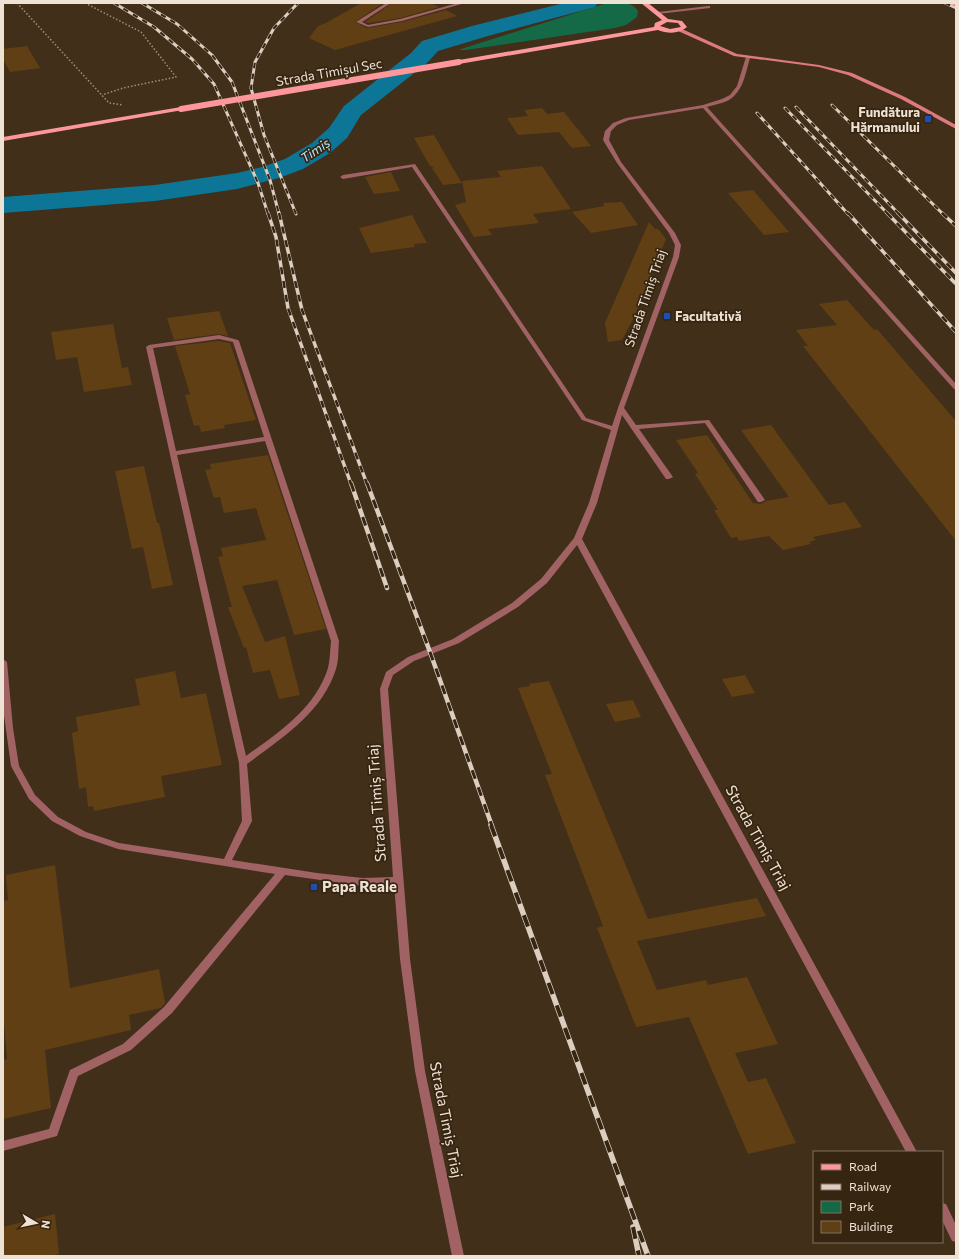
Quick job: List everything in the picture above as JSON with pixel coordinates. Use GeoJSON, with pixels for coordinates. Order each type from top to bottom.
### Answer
{"type":"FeatureCollection","features":[{"type":"Feature","properties":{"kind":"main road"},"geometry":{"type":"LineString","coordinates":[[950,3],[956,4]]}},
{"type":"Feature","properties":{"kind":"main road"},"geometry":{"type":"LineString","coordinates":[[645,4],[666,20]]}},
{"type":"Feature","properties":{"kind":"main road"},"geometry":{"type":"LineString","coordinates":[[658,28],[657,24],[666,20],[676,21],[683,24],[684,27],[680,30],[727,52],[748,58],[820,66],[850,74],[903,98],[956,127]]}},
{"type":"Feature","properties":{"kind":"main road","name":"Strada Timișul Sec"},"geometry":{"type":"LineString","coordinates":[[3,139],[658,28],[666,30],[680,30]]}},
{"type":"Feature","properties":{"kind":"lane"},"geometry":{"type":"LineString","coordinates":[[389,3],[358,22],[368,26],[400,20],[463,3]]}},
{"type":"Feature","properties":{"kind":"lane"},"geometry":{"type":"LineString","coordinates":[[442,3],[450,6]]}},
{"type":"Feature","properties":{"kind":"lane"},"geometry":{"type":"LineString","coordinates":[[658,13],[708,7]]}},
{"type":"Feature","properties":{"kind":"lane","name":"Strada Timiș Triaj"},"geometry":{"type":"LineString","coordinates":[[458,1256],[420,1071],[405,959],[384,689],[389,674],[411,659],[456,640],[515,605],[544,580],[578,539],[593,503],[614,429],[676,257],[678,245],[672,232],[619,162],[606,140],[608,131],[615,124],[628,119],[704,106],[732,96],[739,86],[748,58]]}},
{"type":"Feature","properties":{"kind":"lane"},"geometry":{"type":"LineString","coordinates":[[704,106],[956,388]]}},
{"type":"Feature","properties":{"kind":"lane"},"geometry":{"type":"LineString","coordinates":[[343,177],[414,165],[584,419],[614,429]]}},
{"type":"Feature","properties":{"kind":"lane"},"geometry":{"type":"LineString","coordinates":[[227,862],[247,820],[243,763],[149,347],[219,337],[236,341],[335,641],[332,668],[323,692],[301,719],[243,763]]}},
{"type":"Feature","properties":{"kind":"lane"},"geometry":{"type":"LineString","coordinates":[[621,408],[669,477]]}},
{"type":"Feature","properties":{"kind":"lane"},"geometry":{"type":"LineString","coordinates":[[635,428],[707,421],[761,500]]}},
{"type":"Feature","properties":{"kind":"lane"},"geometry":{"type":"LineString","coordinates":[[173,454],[268,438]]}},
{"type":"Feature","properties":{"kind":"lane","name":"Strada Timiș Triaj"},"geometry":{"type":"LineString","coordinates":[[578,539],[911,1151]]}},
{"type":"Feature","properties":{"kind":"lane"},"geometry":{"type":"LineString","coordinates":[[3,662],[9,728],[15,766],[32,797],[55,819],[83,834],[118,846],[363,882],[398,880]]}},
{"type":"Feature","properties":{"kind":"lane"},"geometry":{"type":"LineString","coordinates":[[3,1146],[53,1133],[74,1073],[126,1047],[168,1010],[283,871]]}},
{"type":"Feature","properties":{"kind":"lane"},"geometry":{"type":"LineString","coordinates":[[943,1210],[956,1237]]}},
{"type":"Feature","properties":{"kind":"path"},"geometry":{"type":"LineString","coordinates":[[17,3],[109,103],[131,106],[147,114]]}},
{"type":"Feature","properties":{"kind":"path"},"geometry":{"type":"LineString","coordinates":[[85,3],[141,32],[176,77],[124,88],[102,95]]}},
{"type":"Feature","properties":{"kind":"green space"},"geometry":{"type":"Polygon","coordinates":[[[607,3],[624,3],[632,5],[638,11],[637,17],[626,25],[615,28],[458,50],[607,3]]]}},
{"type":"Feature","properties":{"kind":"building"},"geometry":{"type":"Polygon","coordinates":[[[361,3],[383,3],[355,22],[367,28],[402,22],[446,10],[457,16],[335,50],[309,38],[318,26],[361,3]]]}},
{"type":"Feature","properties":{"kind":"building"},"geometry":{"type":"Polygon","coordinates":[[[392,3],[431,3],[439,7],[400,18],[368,23],[365,22],[392,3]]]}},
{"type":"Feature","properties":{"kind":"building"},"geometry":{"type":"Polygon","coordinates":[[[27,46],[40,68],[10,72],[3,59],[3,49],[27,46]]]}},
{"type":"Feature","properties":{"kind":"building"},"geometry":{"type":"Polygon","coordinates":[[[542,108],[547,114],[564,112],[591,146],[572,148],[559,132],[518,135],[507,118],[528,116],[524,110],[542,108]]]}},
{"type":"Feature","properties":{"kind":"building"},"geometry":{"type":"Polygon","coordinates":[[[434,135],[462,183],[443,185],[432,168],[434,167],[430,166],[414,138],[434,135]]]}},
{"type":"Feature","properties":{"kind":"building"},"geometry":{"type":"Polygon","coordinates":[[[542,166],[571,209],[533,214],[539,223],[488,229],[492,235],[474,237],[455,205],[466,202],[462,181],[501,177],[497,171],[542,166]]]}},
{"type":"Feature","properties":{"kind":"building"},"geometry":{"type":"Polygon","coordinates":[[[391,172],[400,191],[374,194],[365,177],[391,172]]]}},
{"type":"Feature","properties":{"kind":"building"},"geometry":{"type":"Polygon","coordinates":[[[753,190],[789,232],[764,235],[728,193],[753,190]]]}},
{"type":"Feature","properties":{"kind":"building"},"geometry":{"type":"Polygon","coordinates":[[[622,202],[638,225],[591,233],[572,212],[604,206],[603,203],[622,202]]]}},
{"type":"Feature","properties":{"kind":"building"},"geometry":{"type":"Polygon","coordinates":[[[412,215],[427,243],[414,244],[415,247],[371,253],[359,228],[412,215]]]}},
{"type":"Feature","properties":{"kind":"building"},"geometry":{"type":"Polygon","coordinates":[[[649,222],[655,229],[658,229],[666,239],[634,317],[622,340],[608,342],[605,323],[649,222]]]}},
{"type":"Feature","properties":{"kind":"building"},"geometry":{"type":"Polygon","coordinates":[[[847,300],[874,330],[877,329],[956,421],[956,541],[803,346],[808,346],[796,330],[837,325],[819,304],[847,300]]]}},
{"type":"Feature","properties":{"kind":"building"},"geometry":{"type":"Polygon","coordinates":[[[219,311],[228,336],[219,334],[174,340],[167,318],[219,311]]]}},
{"type":"Feature","properties":{"kind":"building"},"geometry":{"type":"Polygon","coordinates":[[[113,324],[122,368],[128,367],[132,385],[84,392],[77,357],[56,360],[51,332],[113,324]]]}},
{"type":"Feature","properties":{"kind":"building"},"geometry":{"type":"Polygon","coordinates":[[[219,341],[230,343],[256,420],[224,425],[225,428],[201,432],[199,425],[194,426],[185,395],[190,394],[175,346],[219,341]]]}},
{"type":"Feature","properties":{"kind":"building"},"geometry":{"type":"Polygon","coordinates":[[[771,425],[829,505],[845,502],[862,527],[813,537],[816,540],[809,542],[811,544],[783,550],[769,536],[739,541],[737,537],[731,538],[714,510],[718,510],[695,474],[698,473],[676,440],[707,435],[753,503],[761,504],[766,501],[789,497],[741,430],[771,425]]]}},
{"type":"Feature","properties":{"kind":"building"},"geometry":{"type":"Polygon","coordinates":[[[268,455],[326,629],[294,635],[277,580],[242,586],[265,642],[285,636],[300,695],[279,699],[270,670],[253,673],[246,647],[244,648],[228,607],[232,607],[218,557],[223,556],[221,548],[266,540],[256,508],[224,513],[220,497],[214,498],[205,470],[211,469],[210,464],[268,455]]]}},
{"type":"Feature","properties":{"kind":"building"},"geometry":{"type":"Polygon","coordinates":[[[144,466],[173,585],[152,589],[143,547],[132,549],[115,471],[144,466]]]}},
{"type":"Feature","properties":{"kind":"building"},"geometry":{"type":"Polygon","coordinates":[[[175,671],[181,698],[206,693],[222,765],[161,776],[165,797],[94,811],[93,806],[88,807],[86,787],[79,789],[72,733],[78,731],[76,717],[140,705],[135,679],[175,671]]]}},
{"type":"Feature","properties":{"kind":"building"},"geometry":{"type":"Polygon","coordinates":[[[745,675],[755,693],[732,697],[722,679],[745,675]]]}},
{"type":"Feature","properties":{"kind":"building"},"geometry":{"type":"Polygon","coordinates":[[[549,681],[648,919],[757,898],[766,916],[637,941],[657,990],[706,980],[708,985],[747,977],[778,1044],[735,1053],[748,1082],[766,1078],[796,1143],[748,1154],[689,1017],[636,1027],[597,928],[603,926],[545,775],[552,774],[518,688],[530,686],[529,684],[549,681]]]}},
{"type":"Feature","properties":{"kind":"building"},"geometry":{"type":"Polygon","coordinates":[[[633,700],[641,717],[615,722],[606,704],[633,700]]]}},
{"type":"Feature","properties":{"kind":"building"},"geometry":{"type":"Polygon","coordinates":[[[55,865],[70,988],[159,969],[165,1003],[161,1008],[129,1015],[131,1030],[45,1050],[51,1108],[3,1119],[3,1060],[7,1059],[3,1012],[3,901],[8,900],[6,875],[55,865]]]}},
{"type":"Feature","properties":{"kind":"building"},"geometry":{"type":"Polygon","coordinates":[[[55,1214],[59,1254],[49,1256],[3,1256],[3,1227],[55,1214]]]}},
{"type":"Feature","properties":{"kind":"waterway","name":"Timiș"},"geometry":{"type":"LineString","coordinates":[[3,205],[155,193],[237,181],[270,173],[294,164],[321,148],[338,133],[352,111],[419,58],[430,46],[480,31],[588,3]]}},
{"type":"Feature","properties":{"kind":"railway"},"geometry":{"type":"LineString","coordinates":[[114,3],[154,27],[192,59],[214,84],[258,183],[268,214]]}},
{"type":"Feature","properties":{"kind":"railway"},"geometry":{"type":"LineString","coordinates":[[142,3],[177,24],[212,55],[232,82],[270,180],[279,214]]}},
{"type":"Feature","properties":{"kind":"railway"},"geometry":{"type":"LineString","coordinates":[[296,214],[264,135],[251,88],[255,62],[274,28],[298,3]]}},
{"type":"Feature","properties":{"kind":"railway"},"geometry":{"type":"LineString","coordinates":[[945,3],[956,8]]}},
{"type":"Feature","properties":{"kind":"railway"},"geometry":{"type":"LineString","coordinates":[[832,105],[943,214]]}},
{"type":"Feature","properties":{"kind":"railway"},"geometry":{"type":"LineString","coordinates":[[796,107],[899,214]]}},
{"type":"Feature","properties":{"kind":"railway"},"geometry":{"type":"LineString","coordinates":[[785,108],[888,214]]}},
{"type":"Feature","properties":{"kind":"railway"},"geometry":{"type":"LineString","coordinates":[[757,113],[848,214]]}},
{"type":"Feature","properties":{"kind":"railway"},"geometry":{"type":"LineString","coordinates":[[268,213],[276,237],[288,308],[351,484]]}},
{"type":"Feature","properties":{"kind":"railway"},"geometry":{"type":"LineString","coordinates":[[279,213],[302,310],[367,484]]}},
{"type":"Feature","properties":{"kind":"railway"},"geometry":{"type":"LineString","coordinates":[[848,213],[956,332]]}},
{"type":"Feature","properties":{"kind":"railway"},"geometry":{"type":"LineString","coordinates":[[887,213],[956,284]]}},
{"type":"Feature","properties":{"kind":"railway"},"geometry":{"type":"LineString","coordinates":[[898,213],[956,273]]}},
{"type":"Feature","properties":{"kind":"railway"},"geometry":{"type":"LineString","coordinates":[[942,213],[956,226]]}},
{"type":"Feature","properties":{"kind":"railway"},"geometry":{"type":"LineString","coordinates":[[351,483],[387,588]]}},
{"type":"Feature","properties":{"kind":"railway"},"geometry":{"type":"LineString","coordinates":[[367,483],[430,652],[492,826]]}},
{"type":"Feature","properties":{"kind":"railway"},"geometry":{"type":"LineString","coordinates":[[491,825],[648,1256]]}},
{"type":"Feature","properties":{"kind":"railway"},"geometry":{"type":"LineString","coordinates":[[633,1227],[639,1256]]}},
{"type":"Feature","properties":{"kind":"place","name":"Fundătura Hărmanului"},"geometry":{"type":"Point","coordinates":[928,119]}},
{"type":"Feature","properties":{"kind":"place","name":"Facultativă"},"geometry":{"type":"Point","coordinates":[667,316]}},
{"type":"Feature","properties":{"kind":"place","name":"Papa Reale"},"geometry":{"type":"Point","coordinates":[314,887]}}]}
